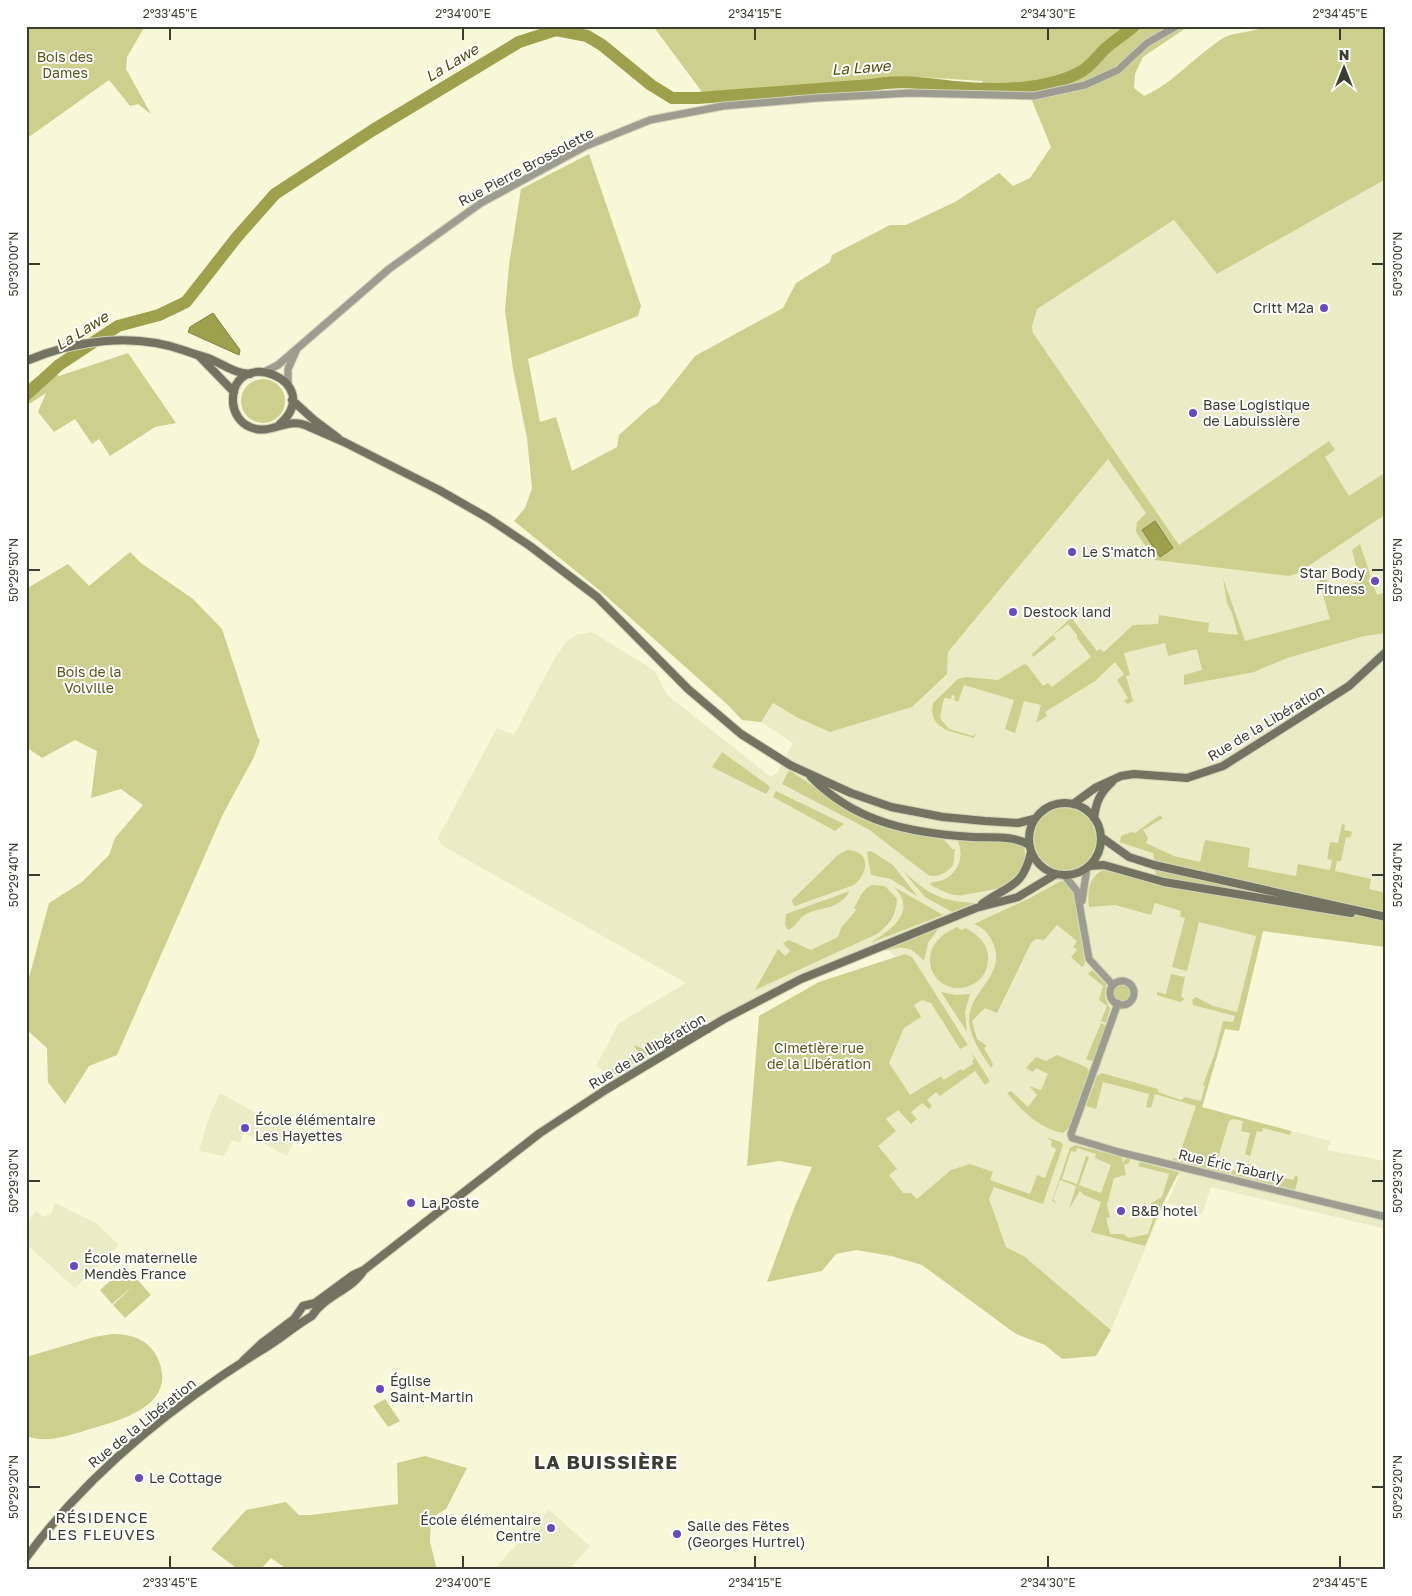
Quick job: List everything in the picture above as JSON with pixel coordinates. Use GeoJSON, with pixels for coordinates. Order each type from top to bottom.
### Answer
{"type":"FeatureCollection","features":[{"type":"Feature","properties":{"kind":"main road"},"geometry":{"type":"LineString","coordinates":[[26,361],[53,351],[85,343],[114,340],[163,345],[207,358],[234,372],[250,374],[266,371],[276,375],[288,385],[292,400],[289,414],[279,425]]}},
{"type":"Feature","properties":{"kind":"main road"},"geometry":{"type":"LineString","coordinates":[[199,356],[203,363],[226,382],[234,392]]}},
{"type":"Feature","properties":{"kind":"main road"},"geometry":{"type":"LineString","coordinates":[[250,374],[240,381],[234,392],[234,408],[246,425],[263,430],[296,422],[344,442],[488,518],[566,571],[597,596],[688,689],[741,734],[808,774],[877,803],[923,814],[1018,823],[1034,819],[1052,805],[1073,804],[1081,806],[1094,818],[1101,837],[1097,856],[1088,867],[1076,874],[1060,875],[1044,869],[1030,849],[1017,839],[951,835],[892,827],[849,806],[825,790],[808,774]]}},
{"type":"Feature","properties":{"kind":"main road"},"geometry":{"type":"LineString","coordinates":[[292,400],[314,420],[344,442]]}},
{"type":"Feature","properties":{"kind":"main road","name":"Rue de la Libération"},"geometry":{"type":"LineString","coordinates":[[1073,804],[1095,788],[1115,778],[1130,774],[1187,778],[1223,766],[1349,686],[1386,652]]}},
{"type":"Feature","properties":{"kind":"main road"},"geometry":{"type":"LineString","coordinates":[[1094,818],[1100,793],[1115,778]]}},
{"type":"Feature","properties":{"kind":"main road"},"geometry":{"type":"LineString","coordinates":[[1030,849],[1029,832],[1034,819]]}},
{"type":"Feature","properties":{"kind":"main road"},"geometry":{"type":"LineString","coordinates":[[1101,837],[1129,856],[1154,866],[1330,903],[1375,915]]}},
{"type":"Feature","properties":{"kind":"main road","name":"Rue de la Libération"},"geometry":{"type":"LineString","coordinates":[[309,1305],[364,1270],[540,1133],[606,1089],[751,1004],[801,979],[976,908],[1017,884],[1028,866],[1030,849]]}},
{"type":"Feature","properties":{"kind":"main road"},"geometry":{"type":"LineString","coordinates":[[1088,867],[1104,865],[1164,882],[1229,894],[1386,917]]}},
{"type":"Feature","properties":{"kind":"main road","name":"Rue de la Libération"},"geometry":{"type":"LineString","coordinates":[[976,908],[1018,897],[1060,875]]}},
{"type":"Feature","properties":{"kind":"main road"},"geometry":{"type":"LineString","coordinates":[[649,1047],[664,1047],[697,1029],[708,1029]]}},
{"type":"Feature","properties":{"kind":"main road","name":"Rue de la Libération"},"geometry":{"type":"LineString","coordinates":[[315,1312],[359,1279],[364,1270]]}},
{"type":"Feature","properties":{"kind":"main road"},"geometry":{"type":"LineString","coordinates":[[309,1305],[315,1312],[307,1318],[303,1316],[301,1311],[303,1306],[309,1305]]}},
{"type":"Feature","properties":{"kind":"main road","name":"Rue de la Libération"},"geometry":{"type":"LineString","coordinates":[[26,1558],[63,1510],[115,1457],[243,1361],[301,1311]]}},
{"type":"Feature","properties":{"kind":"main road","name":"Rue de la Libération"},"geometry":{"type":"LineString","coordinates":[[243,1361],[267,1347],[307,1318]]}},
{"type":"Feature","properties":{"kind":"street","name":"Rue Pierre Brossolette"},"geometry":{"type":"LineString","coordinates":[[266,371],[298,348],[389,269],[481,203],[586,146],[650,120],[722,106],[817,98],[910,93],[1043,94],[1085,85],[1118,70],[1147,43],[1177,26]]}},
{"type":"Feature","properties":{"kind":"street","name":"Rue Pierre Brossolette"},"geometry":{"type":"LineString","coordinates":[[288,385],[288,369],[298,348]]}},
{"type":"Feature","properties":{"kind":"street"},"geometry":{"type":"LineString","coordinates":[[1081,909],[1084,879],[1088,867]]}},
{"type":"Feature","properties":{"kind":"street"},"geometry":{"type":"LineString","coordinates":[[1060,875],[1077,890],[1089,959],[1113,985]]}},
{"type":"Feature","properties":{"kind":"street"},"geometry":{"type":"LineString","coordinates":[[1125,981],[1134,990],[1130,1002],[1118,1004],[1110,994],[1113,985],[1125,981]]}},
{"type":"Feature","properties":{"kind":"street","name":"Rue Éric Tabarly"},"geometry":{"type":"LineString","coordinates":[[1118,1004],[1071,1134],[1072,1138],[1119,1152],[1386,1217]]}},
{"type":"Feature","properties":{"kind":"shaded area"},"geometry":{"type":"Polygon","coordinates":[[[1386,179],[1386,947],[1263,931],[1239,1031],[1225,1029],[1202,1108],[1331,1141],[1327,1150],[1386,1161],[1386,1229],[1211,1187],[1202,1215],[1167,1203],[1179,1176],[1176,1175],[1111,1330],[1050,1278],[913,1208],[838,1174],[895,956],[882,945],[801,979],[620,1081],[596,1066],[619,1023],[686,983],[441,845],[438,838],[497,728],[514,735],[556,656],[567,641],[576,635],[592,632],[655,671],[667,695],[771,777],[777,773],[793,743],[761,722],[773,703],[798,718],[830,732],[947,674],[948,652],[1108,459],[1022,318],[1175,220],[1217,274],[1386,179]]]}},
{"type":"Feature","properties":{"kind":"shaded area"},"geometry":{"type":"Polygon","coordinates":[[[213,313],[240,350],[239,355],[188,332],[190,327],[213,313]]]}},
{"type":"Feature","properties":{"kind":"shaded area"},"geometry":{"type":"Polygon","coordinates":[[[1155,521],[1173,548],[1160,557],[1142,530],[1155,521]]]}},
{"type":"Feature","properties":{"kind":"shaded area","name":"École élémentaire Les Hayettes"},"geometry":{"type":"Polygon","coordinates":[[[220,1093],[297,1135],[287,1156],[244,1133],[240,1143],[232,1140],[224,1156],[199,1151],[209,1117],[220,1093]]]}},
{"type":"Feature","properties":{"kind":"shaded area","name":"École maternelle Mendès France"},"geometry":{"type":"Polygon","coordinates":[[[55,1203],[96,1223],[119,1245],[75,1288],[26,1244],[26,1221],[37,1211],[43,1217],[51,1214],[55,1203]]]}},
{"type":"Feature","properties":{"kind":"shaded area","name":"École élémentaire Centre"},"geometry":{"type":"Polygon","coordinates":[[[549,1510],[590,1546],[569,1570],[493,1570],[549,1510]]]}},
{"type":"Feature","properties":{"kind":"green space","name":"Bois des Dames"},"geometry":{"type":"Polygon","coordinates":[[[26,26],[145,26],[127,57],[126,69],[151,114],[138,104],[130,106],[109,80],[26,139],[26,26]]]}},
{"type":"Feature","properties":{"kind":"green space"},"geometry":{"type":"Polygon","coordinates":[[[653,26],[1189,26],[1143,57],[1135,74],[1134,88],[1144,96],[1165,84],[1229,35],[1266,26],[1386,26],[1386,179],[1217,274],[1174,220],[1037,309],[1032,326],[1033,333],[1179,545],[1329,441],[1335,450],[1325,457],[1349,496],[1386,472],[1386,514],[1298,573],[1289,576],[1155,560],[1136,532],[1137,522],[1146,513],[1108,459],[948,652],[947,674],[912,707],[830,732],[798,718],[773,703],[761,722],[742,720],[728,705],[598,589],[514,521],[525,508],[532,488],[527,438],[513,369],[505,311],[509,265],[521,189],[589,154],[641,306],[638,316],[528,359],[540,422],[556,417],[572,471],[617,447],[619,435],[649,408],[658,403],[695,356],[783,308],[796,283],[830,262],[832,255],[890,225],[906,225],[955,202],[999,173],[1013,186],[1030,178],[1051,147],[1031,98],[989,95],[982,81],[919,77],[702,92],[653,26]]]}},
{"type":"Feature","properties":{"kind":"green space"},"geometry":{"type":"Polygon","coordinates":[[[128,353],[176,423],[155,427],[110,456],[99,439],[92,444],[75,419],[54,432],[38,412],[46,393],[26,406],[26,385],[50,368],[59,376],[128,353]]]}},
{"type":"Feature","properties":{"kind":"green space"},"geometry":{"type":"Polygon","coordinates":[[[267,379],[279,385],[284,392],[284,410],[279,417],[272,422],[259,423],[251,420],[244,413],[241,397],[244,389],[251,382],[267,379]]]}},
{"type":"Feature","properties":{"kind":"green space"},"geometry":{"type":"Polygon","coordinates":[[[1360,544],[1377,595],[1386,592],[1386,633],[1364,636],[1287,658],[1254,672],[1184,685],[1184,675],[1202,670],[1197,649],[1168,656],[1165,643],[1124,653],[1130,675],[1126,676],[1133,701],[1128,704],[1124,701],[1128,698],[1117,680],[1124,674],[1115,662],[1095,681],[1045,712],[1047,716],[1036,723],[1041,705],[1024,701],[1015,733],[1005,729],[1014,700],[964,685],[958,702],[954,700],[955,696],[952,695],[951,699],[944,698],[940,718],[949,729],[973,736],[976,733],[974,738],[944,728],[934,719],[932,712],[933,703],[958,679],[966,677],[998,680],[1024,664],[1027,665],[1043,686],[1048,683],[1052,687],[1091,657],[1068,624],[1053,635],[1056,639],[1033,657],[1032,654],[1075,614],[1077,616],[1073,620],[1097,651],[1100,649],[1104,652],[1133,625],[1158,624],[1159,615],[1209,623],[1208,632],[1238,635],[1227,603],[1223,578],[1245,641],[1330,619],[1319,581],[1325,575],[1331,591],[1360,581],[1352,550],[1360,544]]]}},
{"type":"Feature","properties":{"kind":"green space","name":"Bois de la Volville"},"geometry":{"type":"Polygon","coordinates":[[[130,552],[141,563],[193,599],[222,629],[260,740],[254,757],[223,814],[117,1055],[89,1066],[65,1104],[48,1082],[47,1048],[26,1029],[26,989],[49,903],[82,882],[109,855],[115,838],[143,805],[121,789],[91,798],[97,751],[75,740],[42,758],[26,747],[26,589],[68,564],[89,586],[130,552]]]}},
{"type":"Feature","properties":{"kind":"green space"},"geometry":{"type":"Polygon","coordinates":[[[722,752],[768,785],[770,788],[766,794],[712,767],[722,752]]]}},
{"type":"Feature","properties":{"kind":"green space"},"geometry":{"type":"Polygon","coordinates":[[[789,770],[855,814],[895,829],[941,836],[952,849],[955,849],[953,865],[942,874],[928,875],[868,829],[782,784],[789,770]]]}},
{"type":"Feature","properties":{"kind":"green space"},"geometry":{"type":"Polygon","coordinates":[[[776,791],[844,824],[835,831],[773,797],[776,791]]]}},
{"type":"Feature","properties":{"kind":"green space"},"geometry":{"type":"Polygon","coordinates":[[[1059,808],[1071,808],[1087,817],[1094,827],[1096,839],[1094,851],[1087,861],[1071,870],[1059,870],[1048,865],[1039,856],[1034,845],[1034,833],[1039,822],[1048,813],[1059,808]]]}},
{"type":"Feature","properties":{"kind":"green space"},"geometry":{"type":"Polygon","coordinates":[[[1160,815],[1163,818],[1143,830],[1148,838],[1146,843],[1174,856],[1200,862],[1205,840],[1250,848],[1248,867],[1296,876],[1298,864],[1330,870],[1332,860],[1327,859],[1330,842],[1338,843],[1342,824],[1345,825],[1344,830],[1352,832],[1350,838],[1346,837],[1341,861],[1337,861],[1335,871],[1371,879],[1369,889],[1386,893],[1386,947],[1263,931],[1239,1031],[1225,1029],[1202,1107],[1291,1131],[1290,1135],[1263,1128],[1262,1132],[1257,1131],[1248,1164],[1253,1165],[1252,1170],[1293,1180],[1297,1176],[1295,1190],[1231,1174],[1232,1170],[1245,1173],[1250,1156],[1245,1154],[1250,1133],[1241,1131],[1243,1121],[1233,1119],[1229,1121],[1216,1165],[1230,1170],[1229,1174],[1173,1160],[1173,1158],[1178,1159],[1196,1106],[1155,1094],[1151,1108],[1146,1107],[1149,1094],[1103,1082],[1096,1109],[1086,1106],[1097,1076],[1102,1073],[1158,1089],[1158,1092],[1181,1100],[1185,1097],[1201,1101],[1205,1086],[1203,1085],[1215,1053],[1223,1021],[1233,1022],[1235,1016],[1193,1005],[1192,1000],[1196,997],[1213,1006],[1237,1012],[1256,936],[1199,922],[1187,971],[1172,967],[1185,918],[1180,917],[1181,911],[1155,903],[1151,915],[1115,905],[1089,907],[1088,895],[1090,885],[1095,876],[1103,870],[1157,884],[1153,853],[1113,840],[1120,842],[1121,836],[1131,832],[1135,833],[1160,815]]]}},
{"type":"Feature","properties":{"kind":"green space"},"geometry":{"type":"Polygon","coordinates":[[[956,838],[1018,841],[1024,846],[1025,860],[1023,870],[1016,879],[1002,887],[960,896],[942,891],[930,885],[932,882],[947,878],[957,867],[961,853],[956,838]]]}},
{"type":"Feature","properties":{"kind":"green space"},"geometry":{"type":"Polygon","coordinates":[[[847,850],[855,851],[864,858],[865,869],[859,880],[854,885],[795,906],[793,905],[792,900],[838,855],[847,850]]]}},
{"type":"Feature","properties":{"kind":"green space"},"geometry":{"type":"Polygon","coordinates":[[[871,851],[893,865],[918,897],[891,879],[871,875],[867,852],[871,851]]]}},
{"type":"Feature","properties":{"kind":"green space"},"geometry":{"type":"Polygon","coordinates":[[[903,871],[936,896],[953,901],[974,903],[952,912],[925,897],[903,871]]]}},
{"type":"Feature","properties":{"kind":"green space"},"geometry":{"type":"Polygon","coordinates":[[[1061,881],[1066,883],[1073,891],[1085,964],[1082,967],[1071,957],[1077,950],[1073,947],[1077,941],[1057,925],[1044,940],[1036,939],[1031,943],[997,1013],[985,1008],[972,1021],[977,1039],[987,1046],[984,1048],[993,1064],[991,1068],[974,1039],[969,1019],[975,999],[992,973],[996,954],[990,936],[974,924],[1030,898],[1061,881]]]}},
{"type":"Feature","properties":{"kind":"green space"},"geometry":{"type":"Polygon","coordinates":[[[872,885],[885,886],[897,899],[894,915],[882,930],[755,990],[778,949],[785,956],[790,951],[783,943],[789,940],[811,950],[838,937],[841,928],[856,910],[854,908],[861,895],[872,885]]]}},
{"type":"Feature","properties":{"kind":"green space"},"geometry":{"type":"Polygon","coordinates":[[[894,887],[943,915],[870,943],[899,920],[903,904],[901,896],[894,887]]]}},
{"type":"Feature","properties":{"kind":"green space"},"geometry":{"type":"Polygon","coordinates":[[[850,891],[839,903],[808,913],[791,929],[788,930],[785,925],[786,914],[850,891]]]}},
{"type":"Feature","properties":{"kind":"green space"},"geometry":{"type":"Polygon","coordinates":[[[957,927],[961,930],[966,928],[983,941],[988,955],[987,968],[984,974],[975,983],[962,988],[950,987],[940,981],[933,972],[930,961],[932,949],[941,937],[957,927]]]}},
{"type":"Feature","properties":{"kind":"green space"},"geometry":{"type":"Polygon","coordinates":[[[938,929],[928,943],[924,961],[913,951],[904,948],[879,952],[938,929]]]}},
{"type":"Feature","properties":{"kind":"green space","name":"Cimetière rue de la Libération"},"geometry":{"type":"Polygon","coordinates":[[[905,954],[912,957],[968,1045],[960,1049],[931,1003],[922,1000],[914,1005],[921,1017],[904,1028],[889,1063],[910,1095],[941,1076],[944,1080],[973,1064],[972,1053],[990,1081],[985,1085],[975,1071],[940,1096],[936,1092],[927,1100],[932,1106],[929,1109],[922,1103],[911,1112],[917,1119],[911,1124],[898,1110],[886,1119],[896,1131],[878,1146],[897,1169],[889,1175],[903,1193],[911,1193],[917,1199],[951,1170],[970,1164],[993,1172],[990,1180],[1030,1194],[1037,1175],[1045,1178],[1056,1149],[1051,1146],[1052,1141],[1046,1137],[1061,1142],[1063,1145],[1043,1204],[994,1187],[989,1199],[1006,1247],[1025,1257],[1111,1330],[1096,1356],[1062,1359],[1045,1345],[1016,1334],[922,1265],[891,1256],[856,1250],[836,1254],[822,1271],[767,1282],[795,1206],[812,1167],[779,1161],[747,1166],[759,1016],[819,982],[905,954]]]}},
{"type":"Feature","properties":{"kind":"green space"},"geometry":{"type":"Polygon","coordinates":[[[1092,970],[1106,984],[1105,997],[1110,1009],[1106,1023],[1101,1021],[1107,1006],[1099,1000],[1103,986],[1088,974],[1092,970]]]}},
{"type":"Feature","properties":{"kind":"green space"},"geometry":{"type":"Polygon","coordinates":[[[1171,974],[1185,977],[1181,997],[1185,999],[1180,1002],[1157,995],[1157,992],[1166,994],[1171,974]]]}},
{"type":"Feature","properties":{"kind":"green space"},"geometry":{"type":"Polygon","coordinates":[[[1118,983],[1126,983],[1131,988],[1129,999],[1118,1001],[1113,996],[1113,988],[1118,983]]]}},
{"type":"Feature","properties":{"kind":"green space"},"geometry":{"type":"Polygon","coordinates":[[[941,992],[956,995],[970,994],[965,1012],[967,1032],[941,992]]]}},
{"type":"Feature","properties":{"kind":"green space"},"geometry":{"type":"Polygon","coordinates":[[[1101,1023],[1107,1026],[1095,1059],[1091,1061],[1086,1059],[1101,1023]]]}},
{"type":"Feature","properties":{"kind":"green space"},"geometry":{"type":"Polygon","coordinates":[[[634,1045],[648,1051],[648,1055],[606,1080],[603,1075],[638,1053],[634,1045]]]}},
{"type":"Feature","properties":{"kind":"green space"},"geometry":{"type":"Polygon","coordinates":[[[1057,1055],[1086,1067],[1089,1071],[1069,1128],[1063,1133],[1054,1131],[1032,1118],[1007,1093],[1011,1091],[1028,1107],[1037,1095],[1029,1086],[1041,1090],[1048,1074],[1036,1068],[1033,1072],[1026,1068],[1036,1057],[1046,1061],[1057,1055]]]}},
{"type":"Feature","properties":{"kind":"green space"},"geometry":{"type":"Polygon","coordinates":[[[1075,1145],[1122,1157],[1123,1163],[1126,1158],[1130,1159],[1129,1163],[1124,1165],[1126,1175],[1114,1178],[1107,1205],[1110,1217],[1106,1218],[1110,1234],[1123,1234],[1129,1238],[1148,1234],[1153,1219],[1150,1204],[1162,1197],[1169,1174],[1138,1166],[1140,1162],[1179,1172],[1162,1205],[1145,1246],[1091,1232],[1101,1202],[1084,1195],[1080,1191],[1069,1209],[1076,1186],[1060,1180],[1053,1200],[1057,1203],[1052,1201],[1070,1148],[1075,1145]],[[1077,1148],[1076,1152],[1071,1151],[1062,1179],[1077,1184],[1086,1156],[1089,1157],[1079,1185],[1101,1193],[1111,1165],[1095,1158],[1096,1154],[1077,1148]]]}},
{"type":"Feature","properties":{"kind":"green space"},"geometry":{"type":"Polygon","coordinates":[[[126,1267],[151,1295],[125,1318],[113,1305],[133,1286],[112,1304],[100,1290],[126,1267]]]}},
{"type":"Feature","properties":{"kind":"green space"},"geometry":{"type":"Polygon","coordinates":[[[112,1334],[126,1335],[138,1339],[153,1351],[162,1373],[161,1387],[155,1398],[132,1415],[75,1434],[50,1439],[26,1436],[26,1357],[94,1337],[112,1334]]]}},
{"type":"Feature","properties":{"kind":"green space"},"geometry":{"type":"Polygon","coordinates":[[[385,1399],[400,1421],[388,1427],[373,1406],[385,1399]]]}},
{"type":"Feature","properties":{"kind":"green space"},"geometry":{"type":"Polygon","coordinates":[[[425,1456],[467,1468],[446,1509],[431,1518],[430,1542],[437,1570],[288,1570],[271,1558],[260,1570],[239,1570],[211,1549],[246,1510],[286,1502],[299,1515],[311,1515],[398,1504],[397,1463],[425,1456]]]}},
{"type":"Feature","properties":{"kind":"waterway","name":"La Lawe"},"geometry":{"type":"LineString","coordinates":[[26,395],[59,365],[118,326],[159,315],[186,302],[237,237],[275,194],[373,130],[519,42],[556,30],[587,36],[602,45],[651,85],[672,98],[698,98],[892,82],[985,89],[1037,86],[1068,78],[1082,71],[1106,48],[1134,26]]}},
{"type":"Feature","properties":{"kind":"place","name":"Critt M2a"},"geometry":{"type":"Point","coordinates":[1324,308]}},
{"type":"Feature","properties":{"kind":"place","name":"Base Logistique de Labuissière"},"geometry":{"type":"Point","coordinates":[1193,413]}},
{"type":"Feature","properties":{"kind":"place","name":"Le S'match"},"geometry":{"type":"Point","coordinates":[1072,552]}},
{"type":"Feature","properties":{"kind":"place","name":"Star Body Fitness"},"geometry":{"type":"Point","coordinates":[1375,581]}},
{"type":"Feature","properties":{"kind":"place","name":"Destock land"},"geometry":{"type":"Point","coordinates":[1013,612]}},
{"type":"Feature","properties":{"kind":"place","name":"École élémentaire Les Hayettes"},"geometry":{"type":"Point","coordinates":[245,1128]}},
{"type":"Feature","properties":{"kind":"place","name":"La Poste"},"geometry":{"type":"Point","coordinates":[411,1203]}},
{"type":"Feature","properties":{"kind":"place","name":"B&B hotel"},"geometry":{"type":"Point","coordinates":[1121,1211]}},
{"type":"Feature","properties":{"kind":"place","name":"École maternelle Mendès France"},"geometry":{"type":"Point","coordinates":[74,1266]}},
{"type":"Feature","properties":{"kind":"place","name":"Église Saint-Martin"},"geometry":{"type":"Point","coordinates":[380,1389]}},
{"type":"Feature","properties":{"kind":"place","name":"Le Cottage"},"geometry":{"type":"Point","coordinates":[139,1478]}},
{"type":"Feature","properties":{"kind":"place","name":"École élémentaire Centre"},"geometry":{"type":"Point","coordinates":[551,1528]}},
{"type":"Feature","properties":{"kind":"place","name":"Salle des Fëtes (Georges Hurtrel)"},"geometry":{"type":"Point","coordinates":[677,1534]}},
{"type":"Feature","properties":{"kind":"district","name":"LA BUISSIÈRE"},"geometry":{"type":"Point","coordinates":[606,1462]}},
{"type":"Feature","properties":{"kind":"district","name":"RÉSIDENCE LES FLEUVES"},"geometry":{"type":"Point","coordinates":[102,1526]}}]}
